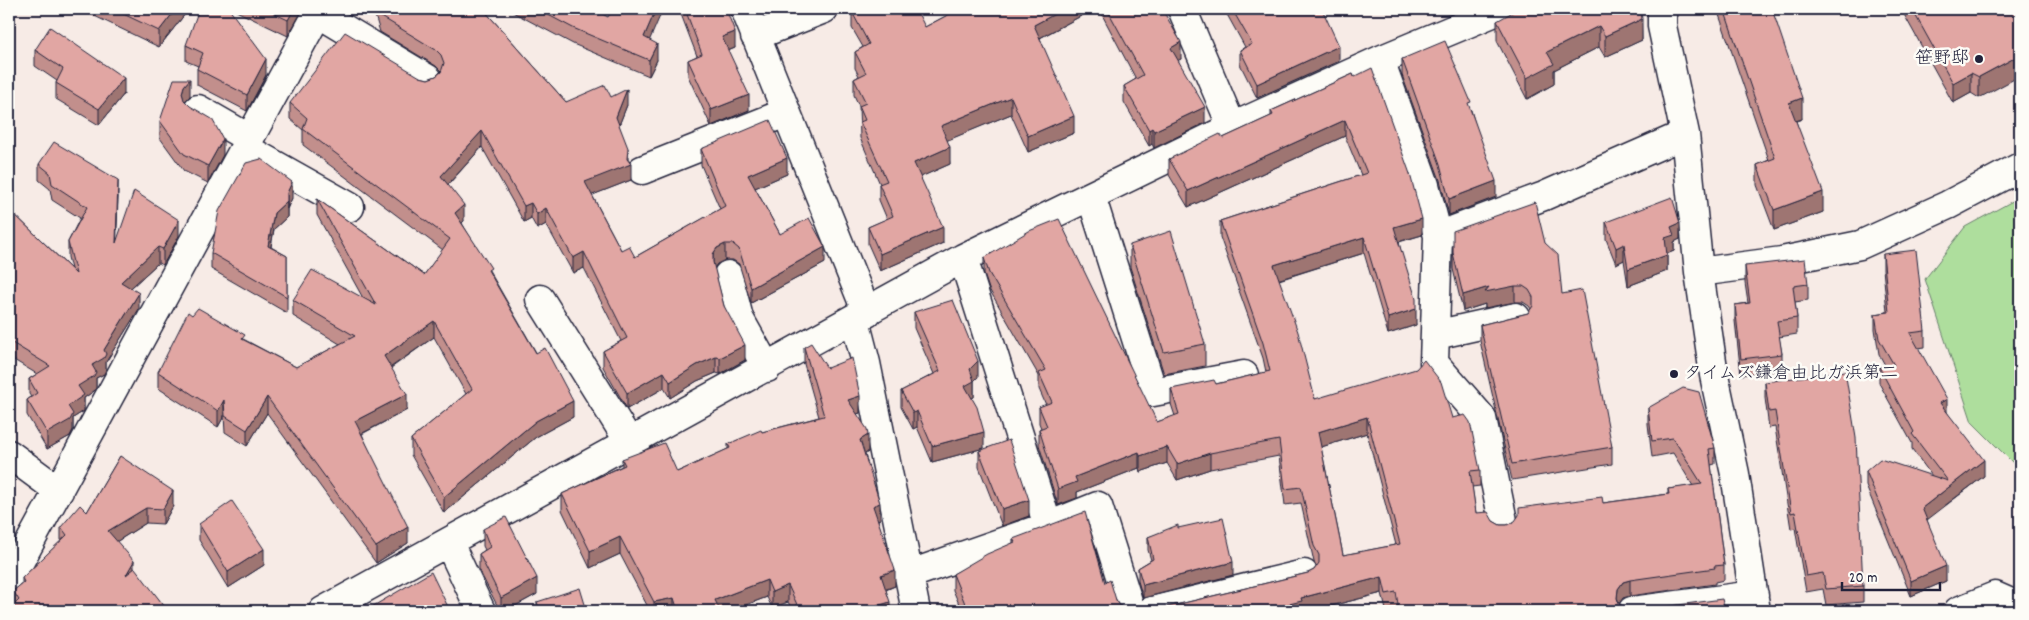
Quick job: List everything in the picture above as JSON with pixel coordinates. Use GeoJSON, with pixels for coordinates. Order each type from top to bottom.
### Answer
{"type":"FeatureCollection","features":[{"type":"Feature","properties":{"kind":"street"},"geometry":{"type":"LineString","coordinates":[[745,9],[861,316],[866,363],[916,611]]}},
{"type":"Feature","properties":{"kind":"street"},"geometry":{"type":"LineString","coordinates":[[755,36],[824,9]]}},
{"type":"Feature","properties":{"kind":"street"},"geometry":{"type":"LineString","coordinates":[[1182,9],[1232,127]]}},
{"type":"Feature","properties":{"kind":"street"},"geometry":{"type":"LineString","coordinates":[[323,611],[767,368],[963,258],[1232,127],[1380,60],[1502,9]]}},
{"type":"Feature","properties":{"kind":"street"},"geometry":{"type":"LineString","coordinates":[[1632,611],[1755,603],[1735,474],[1714,375],[1699,272],[1685,134],[1662,26],[1662,9]]}},
{"type":"Feature","properties":{"kind":"street"},"geometry":{"type":"LineString","coordinates":[[9,581],[319,11],[428,79]]}},
{"type":"Feature","properties":{"kind":"street"},"geometry":{"type":"LineString","coordinates":[[1380,60],[1425,185],[1438,236],[1434,363],[1482,418],[1504,526]]}},
{"type":"Feature","properties":{"kind":"street"},"geometry":{"type":"LineString","coordinates":[[198,109],[247,143],[350,207]]}},
{"type":"Feature","properties":{"kind":"street"},"geometry":{"type":"LineString","coordinates":[[642,170],[785,113]]}},
{"type":"Feature","properties":{"kind":"street"},"geometry":{"type":"LineString","coordinates":[[1438,236],[1544,196],[1685,134]]}},
{"type":"Feature","properties":{"kind":"street"},"geometry":{"type":"LineString","coordinates":[[1699,272],[1782,261],[1860,245],[1948,205],[2020,167]]}},
{"type":"Feature","properties":{"kind":"street"},"geometry":{"type":"LineString","coordinates":[[1091,196],[1153,392],[1244,375]]}},
{"type":"Feature","properties":{"kind":"street"},"geometry":{"type":"LineString","coordinates":[[963,258],[1048,526]]}},
{"type":"Feature","properties":{"kind":"street"},"geometry":{"type":"LineString","coordinates":[[728,275],[739,318],[767,368]]}},
{"type":"Feature","properties":{"kind":"street"},"geometry":{"type":"LineString","coordinates":[[540,299],[630,443]]}},
{"type":"Feature","properties":{"kind":"street"},"geometry":{"type":"LineString","coordinates":[[1435,336],[1518,317]]}},
{"type":"Feature","properties":{"kind":"street"},"geometry":{"type":"LineString","coordinates":[[9,454],[59,491]]}},
{"type":"Feature","properties":{"kind":"street"},"geometry":{"type":"LineString","coordinates":[[908,575],[1048,526],[1098,506],[1131,611]]}},
{"type":"Feature","properties":{"kind":"street"},"geometry":{"type":"LineString","coordinates":[[449,543],[481,611]]}},
{"type":"Feature","properties":{"kind":"street"},"geometry":{"type":"LineString","coordinates":[[1151,611],[1304,574]]}},
{"type":"Feature","properties":{"kind":"street"},"geometry":{"type":"LineString","coordinates":[[1958,611],[1995,596],[2020,608]]}},
{"type":"Feature","properties":{"kind":"green space"},"geometry":{"type":"Polygon","coordinates":[[[2020,197],[2020,470],[1972,422],[1925,279],[1965,227],[2020,197]]]}},
{"type":"Feature","properties":{"kind":"building"},"geometry":{"type":"Polygon","coordinates":[[[113,9],[176,9],[159,31],[113,9]]]}},
{"type":"Feature","properties":{"kind":"building"},"geometry":{"type":"Polygon","coordinates":[[[199,9],[229,9],[266,59],[247,95],[197,69],[203,53],[186,45],[199,9]]]}},
{"type":"Feature","properties":{"kind":"building"},"geometry":{"type":"Polygon","coordinates":[[[265,9],[294,9],[288,20],[265,9]]]}},
{"type":"Feature","properties":{"kind":"building"},"geometry":{"type":"Polygon","coordinates":[[[378,9],[483,9],[566,102],[605,85],[611,97],[627,89],[616,117],[628,148],[627,159],[631,164],[585,182],[621,250],[629,246],[635,257],[725,206],[701,149],[770,120],[787,158],[748,175],[780,234],[809,218],[825,247],[751,288],[739,249],[733,244],[725,244],[717,248],[713,254],[713,262],[724,306],[745,345],[720,358],[716,357],[697,365],[670,382],[664,372],[627,393],[603,351],[627,338],[584,252],[573,258],[546,208],[537,214],[531,203],[524,206],[482,131],[441,176],[464,205],[455,213],[491,268],[488,270],[536,353],[545,348],[573,401],[536,421],[444,497],[411,439],[472,389],[434,321],[384,356],[407,394],[355,421],[408,527],[376,547],[267,397],[247,430],[225,416],[224,400],[218,411],[158,372],[188,312],[192,315],[198,308],[245,335],[242,339],[296,367],[355,336],[293,300],[312,270],[376,305],[317,199],[424,275],[450,239],[303,129],[307,118],[290,103],[345,32],[420,77],[428,79],[441,72],[444,63],[441,55],[436,50],[380,16],[378,9]]]}},
{"type":"Feature","properties":{"kind":"building"},"geometry":{"type":"Polygon","coordinates":[[[537,9],[593,9],[608,17],[613,9],[656,9],[644,37],[657,44],[649,60],[573,28],[537,9]]]}},
{"type":"Feature","properties":{"kind":"building"},"geometry":{"type":"Polygon","coordinates":[[[685,9],[726,9],[735,32],[722,37],[749,95],[711,110],[688,60],[702,54],[685,9]]]}},
{"type":"Feature","properties":{"kind":"building"},"geometry":{"type":"Polygon","coordinates":[[[858,9],[916,9],[925,27],[959,9],[1064,9],[1034,25],[1074,116],[1028,136],[1011,97],[941,126],[950,147],[914,163],[943,227],[880,254],[868,227],[893,216],[879,184],[887,181],[860,122],[865,120],[859,106],[866,103],[854,79],[866,73],[855,52],[869,44],[852,12],[858,9]]]}},
{"type":"Feature","properties":{"kind":"building"},"geometry":{"type":"Polygon","coordinates":[[[1107,9],[1162,9],[1181,42],[1171,48],[1205,107],[1154,131],[1152,128],[1149,130],[1124,86],[1143,75],[1107,9]]]}},
{"type":"Feature","properties":{"kind":"building"},"geometry":{"type":"Polygon","coordinates":[[[1232,9],[1322,9],[1339,46],[1257,84],[1240,50],[1252,44],[1232,9]]]}},
{"type":"Feature","properties":{"kind":"building"},"geometry":{"type":"Polygon","coordinates":[[[1518,9],[1641,9],[1642,19],[1605,36],[1599,26],[1547,52],[1554,64],[1527,78],[1497,21],[1518,9]]]}},
{"type":"Feature","properties":{"kind":"building"},"geometry":{"type":"Polygon","coordinates":[[[1724,9],[1772,9],[1802,98],[1789,103],[1823,192],[1774,210],[1757,165],[1775,158],[1724,9]]]}},
{"type":"Feature","properties":{"kind":"building","name":"笹野邸"},"geometry":{"type":"Polygon","coordinates":[[[1912,9],[2020,9],[2020,55],[1979,77],[1971,73],[1953,83],[1912,9]]]}},
{"type":"Feature","properties":{"kind":"building"},"geometry":{"type":"Polygon","coordinates":[[[50,27],[124,78],[99,109],[56,83],[63,69],[35,50],[50,27]]]}},
{"type":"Feature","properties":{"kind":"building"},"geometry":{"type":"Polygon","coordinates":[[[1445,41],[1471,102],[1468,103],[1496,181],[1449,199],[1440,164],[1402,59],[1445,41]]]}},
{"type":"Feature","properties":{"kind":"building"},"geometry":{"type":"Polygon","coordinates":[[[1372,68],[1410,174],[1422,219],[1394,227],[1416,299],[1416,309],[1388,318],[1364,237],[1274,265],[1298,332],[1315,399],[1416,369],[1424,360],[1441,382],[1452,418],[1465,415],[1470,422],[1480,470],[1470,471],[1476,513],[1488,512],[1493,521],[1500,525],[1507,525],[1515,521],[1519,515],[1519,508],[1602,497],[1603,503],[1669,494],[1668,489],[1702,484],[1673,438],[1652,441],[1648,408],[1683,388],[1699,392],[1715,448],[1709,449],[1724,565],[1623,582],[1618,589],[1617,598],[1619,604],[1626,609],[1634,611],[1399,611],[1396,592],[1386,594],[1382,577],[1301,598],[1302,601],[1259,611],[968,611],[953,574],[987,554],[1015,542],[1013,539],[1085,512],[1105,583],[1110,580],[1116,600],[1121,607],[1128,610],[1141,607],[1147,610],[1155,610],[1314,570],[1319,563],[1319,555],[1314,546],[1301,487],[1285,489],[1279,440],[1210,453],[1177,464],[1167,447],[1140,456],[1139,452],[1075,477],[1077,482],[1058,489],[1039,429],[1047,426],[1039,407],[1052,402],[1039,373],[1046,370],[989,273],[984,258],[1029,231],[1059,219],[1157,422],[1179,414],[1171,389],[1214,380],[1216,384],[1270,371],[1263,343],[1220,221],[1367,173],[1345,120],[1188,191],[1169,159],[1220,134],[1223,138],[1273,115],[1271,111],[1353,74],[1354,77],[1372,68]],[[1367,417],[1318,432],[1343,555],[1400,544],[1367,417]]]}},
{"type":"Feature","properties":{"kind":"building"},"geometry":{"type":"Polygon","coordinates":[[[174,79],[190,79],[184,86],[182,93],[184,100],[190,106],[212,119],[223,139],[208,166],[184,154],[160,121],[174,79]]]}},
{"type":"Feature","properties":{"kind":"building"},"geometry":{"type":"Polygon","coordinates":[[[54,142],[118,180],[116,243],[134,191],[179,220],[163,249],[158,247],[121,282],[139,293],[104,350],[106,354],[104,358],[92,365],[96,372],[94,376],[78,386],[84,395],[68,406],[73,414],[70,420],[47,433],[27,400],[37,393],[29,379],[50,366],[9,341],[9,209],[76,274],[68,242],[87,207],[52,184],[50,173],[39,164],[54,142]]]}},
{"type":"Feature","properties":{"kind":"building"},"geometry":{"type":"Polygon","coordinates":[[[261,159],[292,182],[287,193],[287,201],[274,213],[268,246],[287,256],[287,297],[211,253],[219,211],[246,163],[261,159]]]}},
{"type":"Feature","properties":{"kind":"building"},"geometry":{"type":"Polygon","coordinates":[[[1672,197],[1680,223],[1671,227],[1674,235],[1665,238],[1667,255],[1628,269],[1624,244],[1616,248],[1606,222],[1672,197]]]}},
{"type":"Feature","properties":{"kind":"building"},"geometry":{"type":"Polygon","coordinates":[[[1535,202],[1545,243],[1558,255],[1562,294],[1582,290],[1612,447],[1512,464],[1480,325],[1528,313],[1533,306],[1533,297],[1529,290],[1523,286],[1485,292],[1489,287],[1463,295],[1453,253],[1453,231],[1535,202]]]}},
{"type":"Feature","properties":{"kind":"building"},"geometry":{"type":"Polygon","coordinates":[[[1171,231],[1205,344],[1164,352],[1130,245],[1171,231]]]}},
{"type":"Feature","properties":{"kind":"building"},"geometry":{"type":"Polygon","coordinates":[[[1916,250],[1925,331],[1910,333],[1947,399],[1940,403],[1984,460],[1922,508],[1946,566],[1911,581],[1866,471],[1880,459],[1948,481],[1912,434],[1914,432],[1879,367],[1894,365],[1879,339],[1875,314],[1889,312],[1883,254],[1916,250]]]}},
{"type":"Feature","properties":{"kind":"building"},"geometry":{"type":"Polygon","coordinates":[[[1805,259],[1808,284],[1793,286],[1797,318],[1777,321],[1782,354],[1741,359],[1735,305],[1750,303],[1745,266],[1805,259]]]}},
{"type":"Feature","properties":{"kind":"building"},"geometry":{"type":"Polygon","coordinates":[[[953,300],[978,361],[970,369],[974,381],[965,386],[977,407],[984,432],[932,446],[917,411],[913,413],[901,391],[940,371],[914,312],[953,300]]]}},
{"type":"Feature","properties":{"kind":"building"},"geometry":{"type":"Polygon","coordinates":[[[811,343],[827,368],[852,358],[860,396],[848,400],[867,429],[868,435],[860,440],[880,503],[873,506],[895,570],[881,575],[890,602],[877,606],[879,611],[800,611],[788,585],[772,592],[767,580],[715,600],[720,611],[678,611],[674,598],[654,602],[620,537],[590,551],[562,494],[625,465],[622,459],[664,443],[677,472],[730,448],[728,444],[761,430],[762,432],[824,416],[804,347],[811,343]]]}},
{"type":"Feature","properties":{"kind":"building"},"geometry":{"type":"Polygon","coordinates":[[[1845,371],[1856,438],[1863,586],[1826,589],[1823,573],[1806,576],[1795,512],[1791,513],[1775,411],[1769,412],[1765,382],[1845,371]]]}},
{"type":"Feature","properties":{"kind":"building"},"geometry":{"type":"Polygon","coordinates":[[[1009,440],[1029,500],[1002,509],[979,451],[1009,440]]]}},
{"type":"Feature","properties":{"kind":"building"},"geometry":{"type":"Polygon","coordinates":[[[120,456],[173,491],[163,509],[146,508],[108,531],[134,561],[126,575],[135,568],[168,611],[9,611],[19,600],[13,591],[24,582],[22,578],[67,535],[61,527],[80,505],[87,512],[120,456]]]}},
{"type":"Feature","properties":{"kind":"building"},"geometry":{"type":"Polygon","coordinates":[[[232,501],[264,549],[228,572],[199,524],[232,501]]]}},
{"type":"Feature","properties":{"kind":"building"},"geometry":{"type":"Polygon","coordinates":[[[506,517],[537,578],[501,598],[479,554],[490,547],[483,529],[506,517]]]}},
{"type":"Feature","properties":{"kind":"building"},"geometry":{"type":"Polygon","coordinates":[[[1223,518],[1233,562],[1143,585],[1138,568],[1153,559],[1148,537],[1178,525],[1178,528],[1223,518]]]}},
{"type":"Feature","properties":{"kind":"building"},"geometry":{"type":"Polygon","coordinates":[[[431,572],[450,611],[365,611],[431,572]]]}},
{"type":"Feature","properties":{"kind":"building"},"geometry":{"type":"Polygon","coordinates":[[[580,588],[587,611],[540,611],[537,602],[580,588]]]}},
{"type":"Feature","properties":{"kind":"building"},"geometry":{"type":"Polygon","coordinates":[[[1722,599],[1725,611],[1634,611],[1722,599]]]}},
{"type":"Feature","properties":{"kind":"place","name":"笹野邸"},"geometry":{"type":"Point","coordinates":[1979,59]}},
{"type":"Feature","properties":{"kind":"place","name":"タイムズ鎌倉由比ガ浜第二"},"geometry":{"type":"Point","coordinates":[1674,374]}}]}
